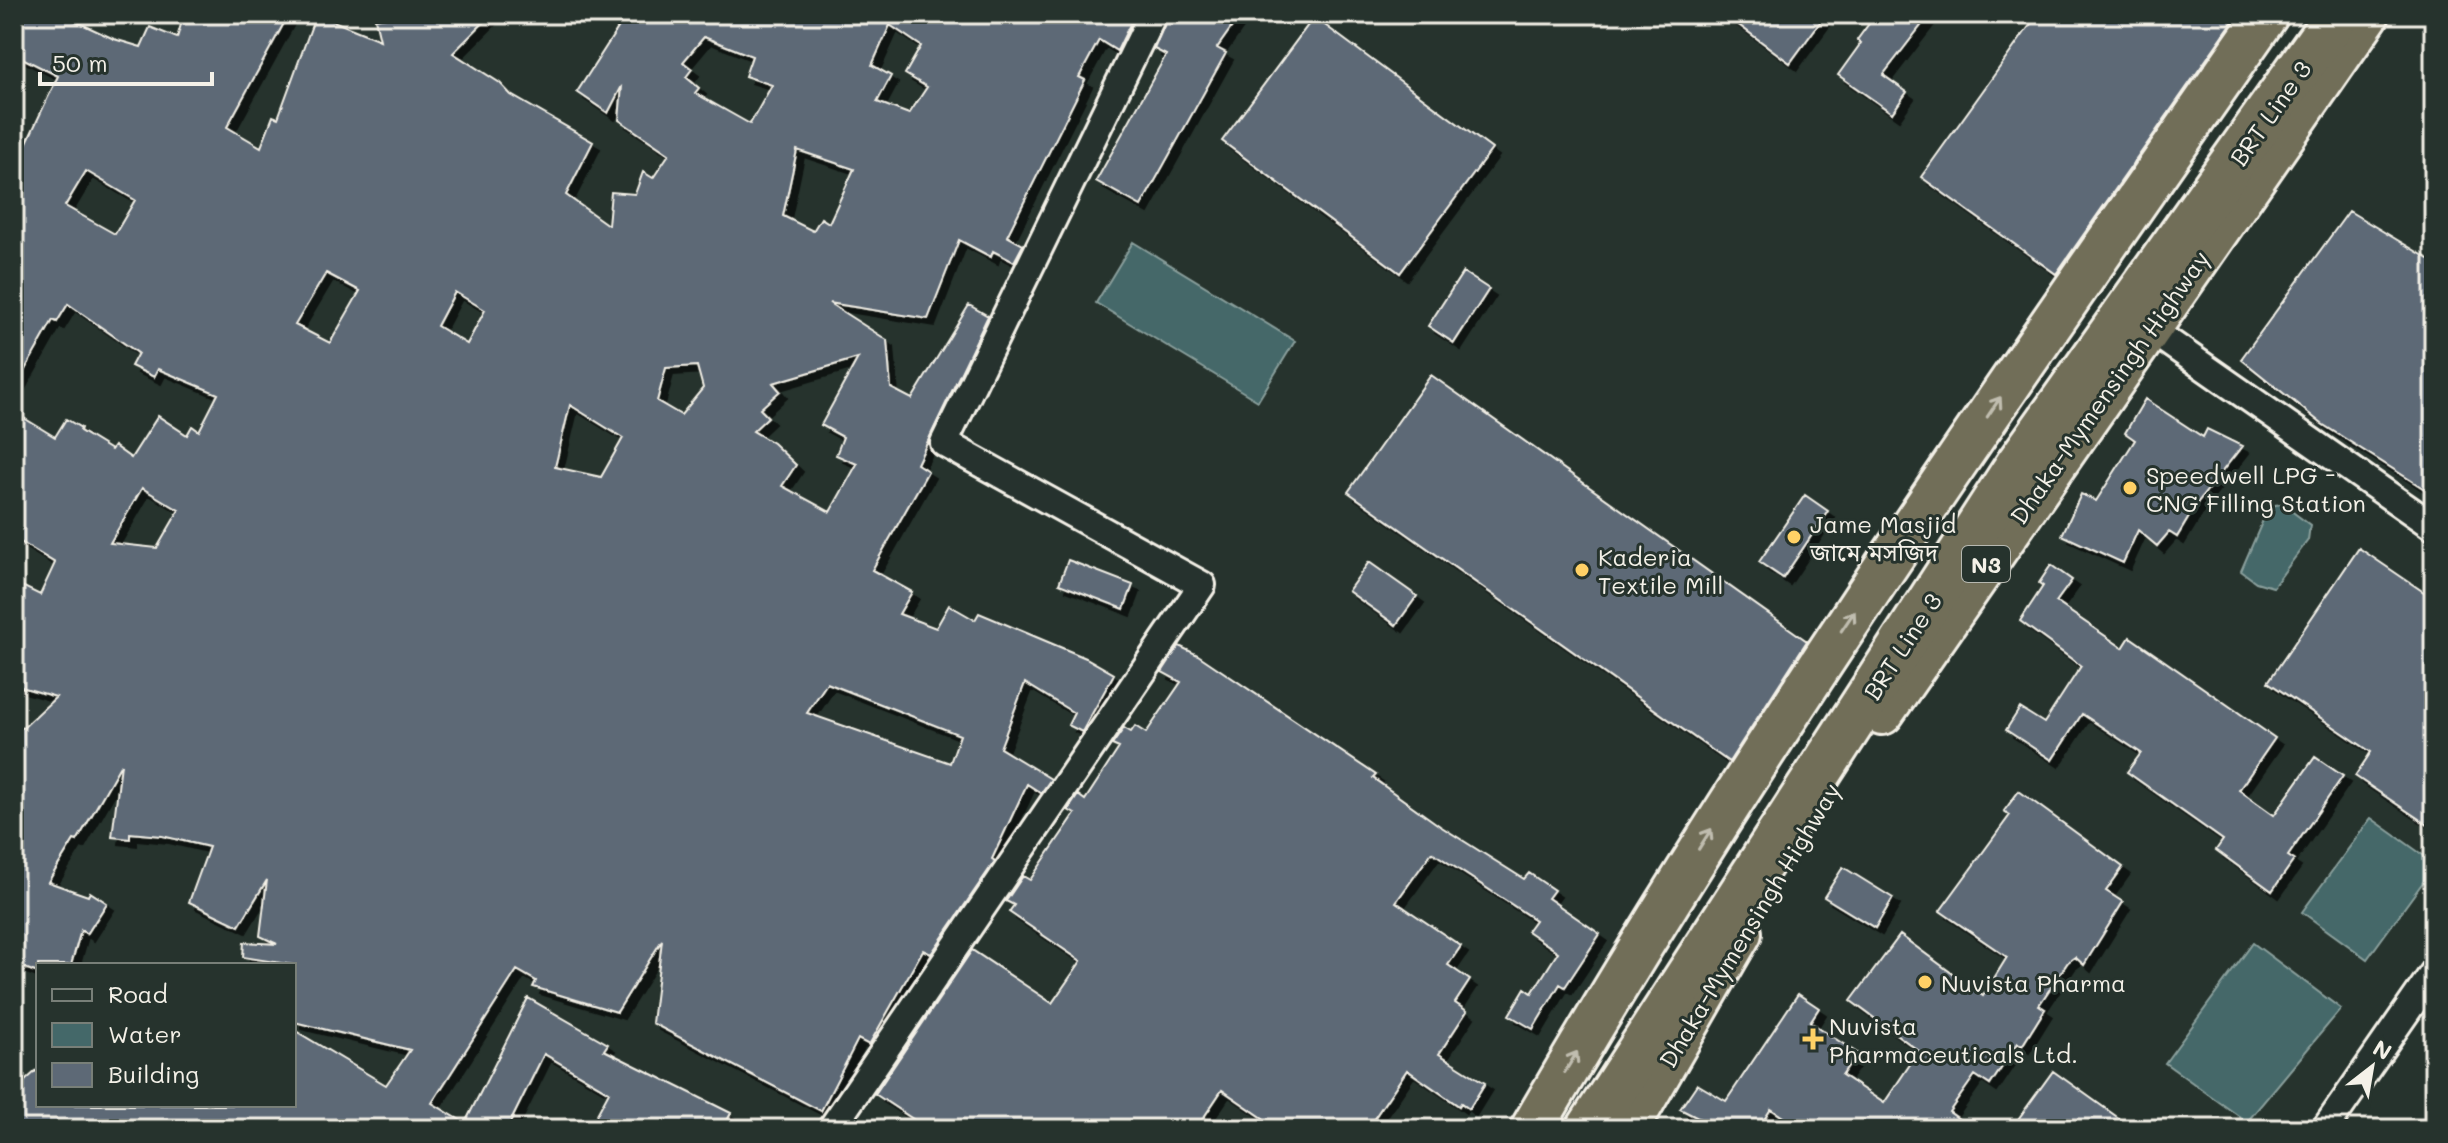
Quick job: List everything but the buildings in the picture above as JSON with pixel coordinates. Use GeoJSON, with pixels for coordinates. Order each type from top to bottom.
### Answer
{"type":"FeatureCollection","features":[{"type":"Feature","properties":{"kind":"highway"},"geometry":{"type":"LineString","coordinates":[[1532,1129],[1784,715],[2267,14]]}},
{"type":"Feature","properties":{"kind":"highway","name":"BRT Line 3"},"geometry":{"type":"LineString","coordinates":[[1589,1129],[2018,465],[2338,14]]}},
{"type":"Feature","properties":{"kind":"highway","name":"Dhaka-Mymensingh Highway"},"geometry":{"type":"LineString","coordinates":[[1627,1129],[1716,971],[1808,822],[2368,14]]}},
{"type":"Feature","properties":{"kind":"street"},"geometry":{"type":"LineString","coordinates":[[831,1129],[1202,585],[944,443],[1153,14]]}},
{"type":"Feature","properties":{"kind":"street"},"geometry":{"type":"LineString","coordinates":[[2150,329],[2434,527]]}},
{"type":"Feature","properties":{"kind":"street"},"geometry":{"type":"LineString","coordinates":[[2325,1129],[2434,972]]}},
{"type":"Feature","properties":{"kind":"water"},"geometry":{"type":"Polygon","coordinates":[[[1133,242],[1295,341],[1258,401],[1096,303],[1133,242]]]}},
{"type":"Feature","properties":{"kind":"water"},"geometry":{"type":"Polygon","coordinates":[[[2282,504],[2310,525],[2308,540],[2273,587],[2256,582],[2241,571],[2266,513],[2275,505],[2282,504]]]}},
{"type":"Feature","properties":{"kind":"water"},"geometry":{"type":"Polygon","coordinates":[[[2371,818],[2434,863],[2434,867],[2367,959],[2302,912],[2371,818]]]}},
{"type":"Feature","properties":{"kind":"water"},"geometry":{"type":"Polygon","coordinates":[[[2253,943],[2341,1009],[2247,1122],[2165,1063],[2253,943]]]}},
{"type":"Feature","properties":{"kind":"place","name":"Speedwell LPG - CNG Filling Station"},"geometry":{"type":"Point","coordinates":[2130,488]}},
{"type":"Feature","properties":{"kind":"place","name":"Jame Masjid জামে মসজিদ"},"geometry":{"type":"Point","coordinates":[1794,537]}},
{"type":"Feature","properties":{"kind":"place","name":"Kaderia Textile Mill"},"geometry":{"type":"Point","coordinates":[1582,570]}},
{"type":"Feature","properties":{"kind":"place","name":"Nuvista Pharma"},"geometry":{"type":"Point","coordinates":[1925,982]}},
{"type":"Feature","properties":{"kind":"place","name":"Nuvista Pharmaceuticals Ltd."},"geometry":{"type":"Point","coordinates":[1813,1039]}}]}
